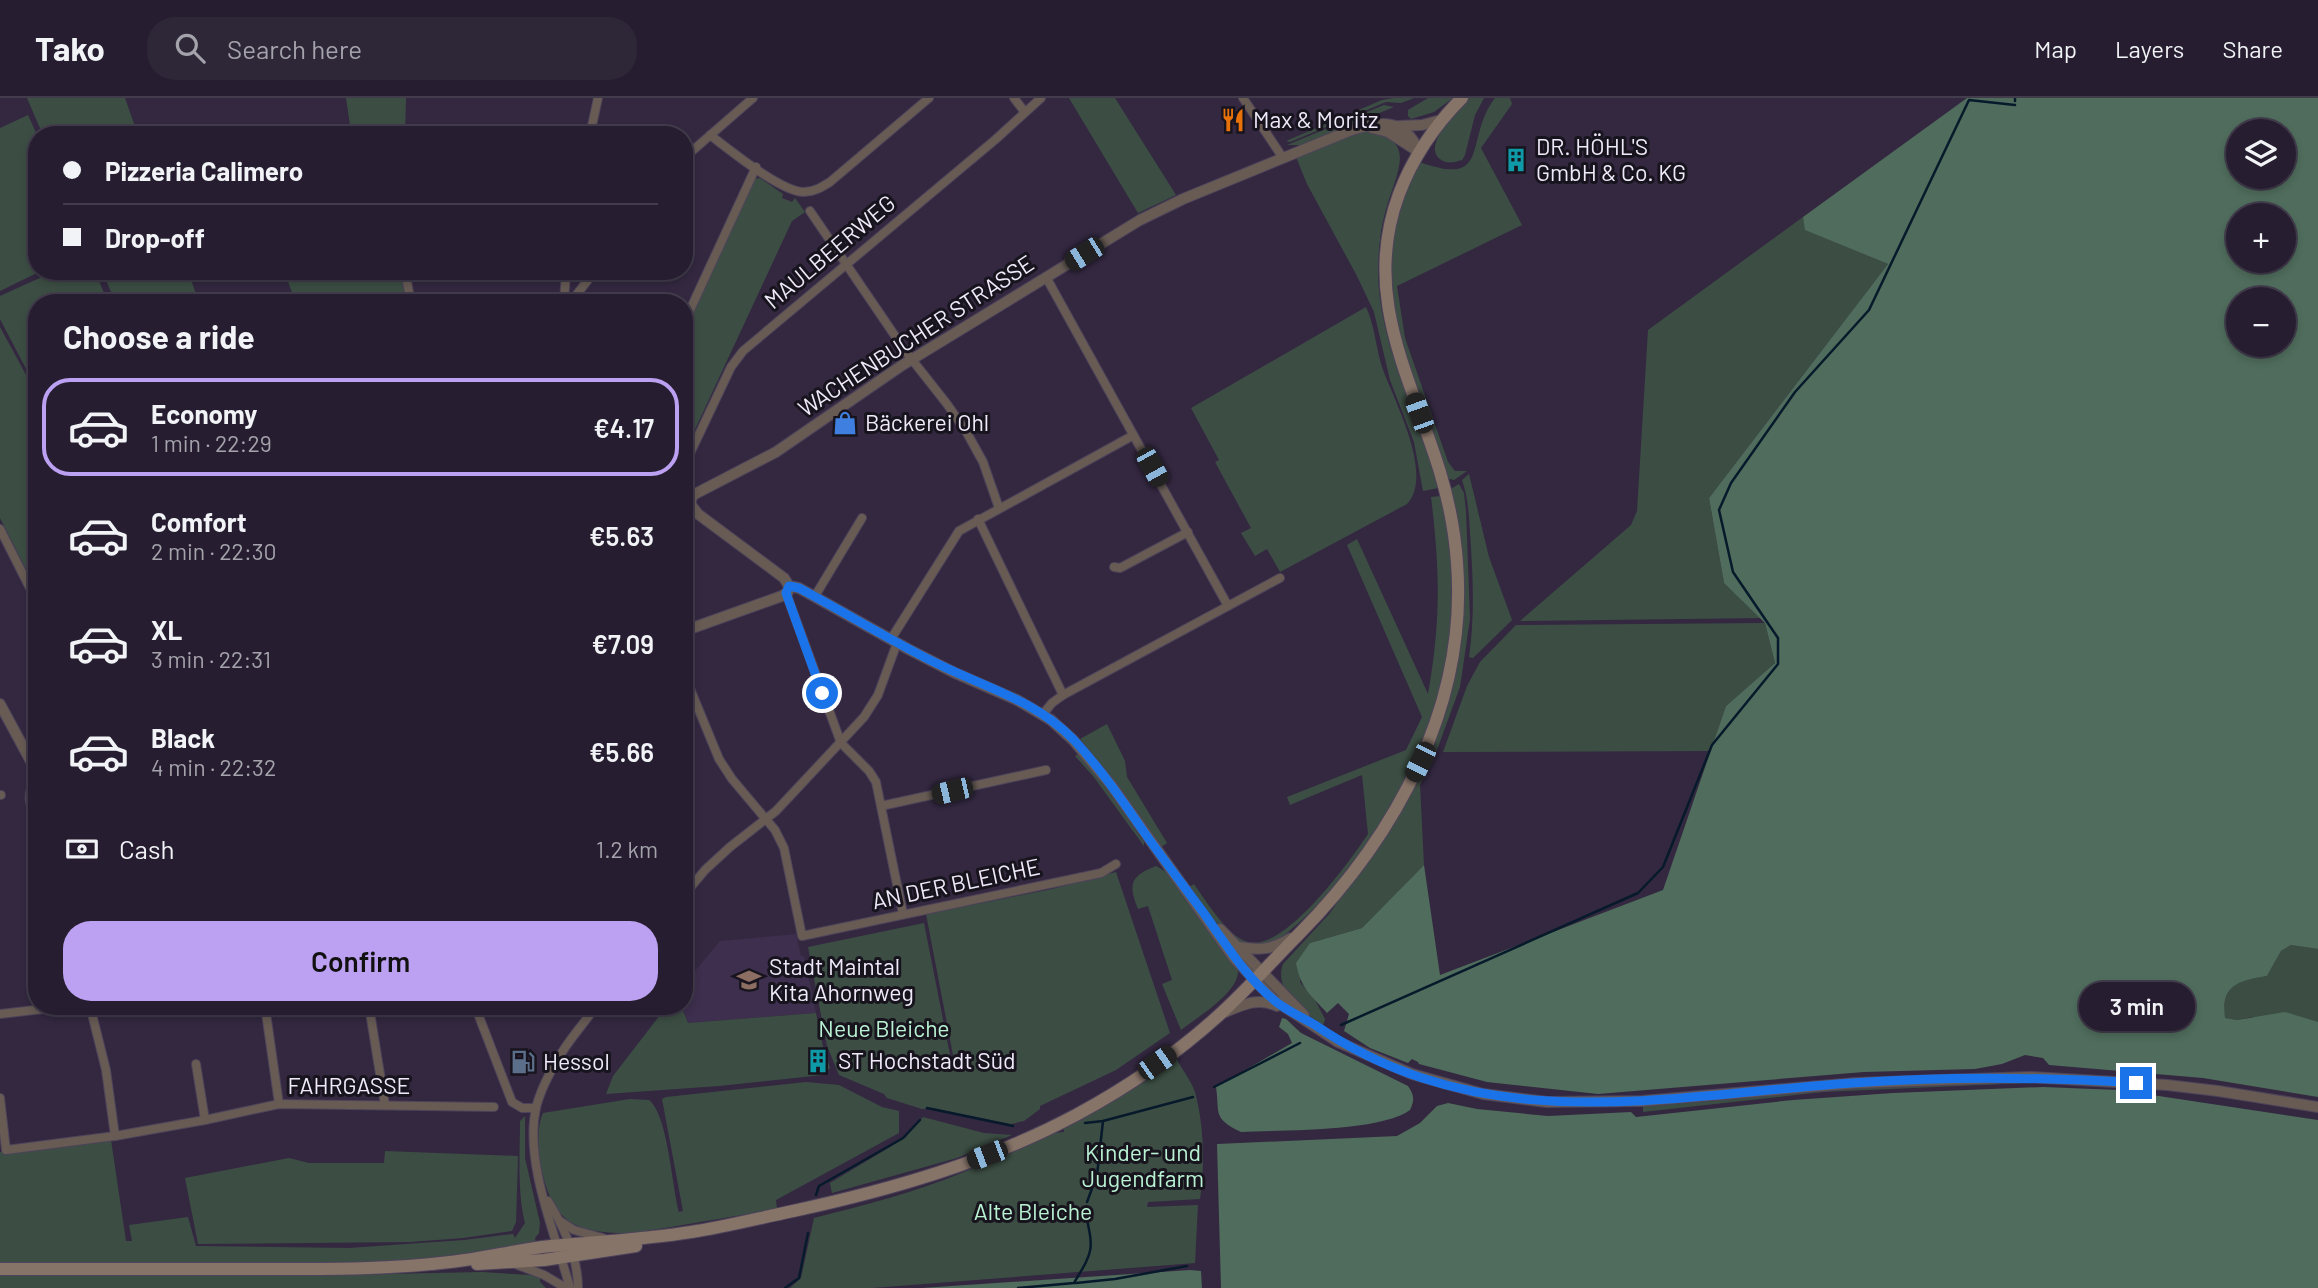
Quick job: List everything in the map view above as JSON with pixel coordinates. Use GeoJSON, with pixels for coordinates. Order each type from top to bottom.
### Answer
{"type":"FeatureCollection","features":[{"type":"Feature","properties":{"kind":"main road"},"geometry":{"type":"LineString","coordinates":[[0,1269],[342,1269],[649,1244],[868,1194],[933,1175],[1050,1128],[1097,1102],[1174,1052],[1259,977],[1349,880],[1376,843],[1411,780],[1438,718],[1450,673],[1456,635],[1458,579],[1452,521],[1440,472],[1395,344],[1385,290],[1385,265],[1390,227],[1400,191],[1419,152],[1441,120],[1462,98]]}},
{"type":"Feature","properties":{"kind":"main road"},"geometry":{"type":"LineString","coordinates":[[451,1262],[512,1263],[614,1241],[691,1233]]}},
{"type":"Feature","properties":{"kind":"street"},"geometry":{"type":"LineString","coordinates":[[592,126],[598,98]]}},
{"type":"Feature","properties":{"kind":"street"},"geometry":{"type":"LineString","coordinates":[[693,150],[753,98]]}},
{"type":"Feature","properties":{"kind":"street"},"geometry":{"type":"LineString","coordinates":[[710,135],[792,190],[807,192],[821,188],[929,98]]}},
{"type":"Feature","properties":{"kind":"street"},"geometry":{"type":"LineString","coordinates":[[1014,98],[1024,111]]}},
{"type":"Feature","properties":{"kind":"street","name":"MAULBEERWEG"},"geometry":{"type":"LineString","coordinates":[[693,448],[737,358],[1041,98]]}},
{"type":"Feature","properties":{"kind":"street"},"geometry":{"type":"LineString","coordinates":[[1243,98],[1283,158]]}},
{"type":"Feature","properties":{"kind":"street","name":"WACHENBUCHER STRASSE"},"geometry":{"type":"LineString","coordinates":[[693,496],[776,452],[913,359],[1159,210],[1360,127],[1373,124],[1415,126],[1441,120]]}},
{"type":"Feature","properties":{"kind":"street"},"geometry":{"type":"LineString","coordinates":[[1396,126],[1412,136],[1419,152]]}},
{"type":"Feature","properties":{"kind":"street"},"geometry":{"type":"LineString","coordinates":[[1360,127],[1388,132],[1419,152]]}},
{"type":"Feature","properties":{"kind":"street"},"geometry":{"type":"LineString","coordinates":[[693,304],[756,167]]}},
{"type":"Feature","properties":{"kind":"street"},"geometry":{"type":"LineString","coordinates":[[810,211],[971,441],[983,462],[999,508]]}},
{"type":"Feature","properties":{"kind":"street"},"geometry":{"type":"LineString","coordinates":[[1046,277],[1228,606]]}},
{"type":"Feature","properties":{"kind":"street"},"geometry":{"type":"LineString","coordinates":[[693,885],[713,862],[766,819],[841,743],[873,704],[894,641],[954,536],[978,519],[1132,436]]}},
{"type":"Feature","properties":{"kind":"street"},"geometry":{"type":"LineString","coordinates":[[693,508],[785,578],[841,743],[872,775],[903,914]]}},
{"type":"Feature","properties":{"kind":"street"},"geometry":{"type":"LineString","coordinates":[[815,596],[862,518]]}},
{"type":"Feature","properties":{"kind":"street"},"geometry":{"type":"LineString","coordinates":[[978,519],[1063,695]]}},
{"type":"Feature","properties":{"kind":"street"},"geometry":{"type":"LineString","coordinates":[[0,528],[28,584]]}},
{"type":"Feature","properties":{"kind":"street"},"geometry":{"type":"LineString","coordinates":[[1114,568],[1120,568],[1188,532]]}},
{"type":"Feature","properties":{"kind":"street"},"geometry":{"type":"LineString","coordinates":[[1043,714],[1063,695],[1280,578]]}},
{"type":"Feature","properties":{"kind":"street"},"geometry":{"type":"LineString","coordinates":[[693,627],[788,589],[799,588],[894,641],[1043,714],[1073,740],[1111,785],[1234,958],[1311,1023],[1338,1042],[1398,1069],[1465,1090],[1524,1101],[1590,1103],[1856,1083],[2030,1077],[2180,1087],[2318,1107]]}},
{"type":"Feature","properties":{"kind":"street"},"geometry":{"type":"LineString","coordinates":[[693,696],[719,758],[732,779],[766,819]]}},
{"type":"Feature","properties":{"kind":"street"},"geometry":{"type":"LineString","coordinates":[[0,704],[28,757]]}},
{"type":"Feature","properties":{"kind":"street"},"geometry":{"type":"LineString","coordinates":[[881,806],[1046,770]]}},
{"type":"Feature","properties":{"kind":"street","name":"AN DER BLEICHE"},"geometry":{"type":"LineString","coordinates":[[766,819],[786,852],[802,936],[1101,873],[1116,864]]}},
{"type":"Feature","properties":{"kind":"street"},"geometry":{"type":"LineString","coordinates":[[1205,915],[1239,947],[1259,977],[1287,1010]]}},
{"type":"Feature","properties":{"kind":"street"},"geometry":{"type":"LineString","coordinates":[[1239,947],[1256,950],[1273,948],[1300,933]]}},
{"type":"Feature","properties":{"kind":"street"},"geometry":{"type":"LineString","coordinates":[[1220,1014],[1244,1004],[1266,1001],[1311,1023]]}},
{"type":"Feature","properties":{"kind":"street"},"geometry":{"type":"LineString","coordinates":[[0,1014],[28,1011]]}},
{"type":"Feature","properties":{"kind":"street"},"geometry":{"type":"LineString","coordinates":[[92,1015],[106,1070],[115,1136]]}},
{"type":"Feature","properties":{"kind":"street"},"geometry":{"type":"LineString","coordinates":[[266,1015],[279,1104]]}},
{"type":"Feature","properties":{"kind":"street"},"geometry":{"type":"LineString","coordinates":[[370,1015],[384,1105]]}},
{"type":"Feature","properties":{"kind":"street"},"geometry":{"type":"LineString","coordinates":[[478,1015],[512,1102],[522,1108],[536,1108]]}},
{"type":"Feature","properties":{"kind":"street"},"geometry":{"type":"LineString","coordinates":[[578,1288],[578,1274],[565,1252],[544,1195],[535,1154],[536,1108],[550,1073],[564,1048],[589,1015]]}},
{"type":"Feature","properties":{"kind":"street"},"geometry":{"type":"LineString","coordinates":[[196,1064],[205,1120]]}},
{"type":"Feature","properties":{"kind":"street","name":"FAHRGASSE"},"geometry":{"type":"LineString","coordinates":[[0,1098],[6,1150],[115,1136],[279,1104],[494,1107]]}},
{"type":"Feature","properties":{"kind":"street"},"geometry":{"type":"LineString","coordinates":[[544,1195],[561,1221],[568,1288]]}},
{"type":"Feature","properties":{"kind":"street"},"geometry":{"type":"LineString","coordinates":[[561,1221],[580,1232],[614,1241]]}},
{"type":"Feature","properties":{"kind":"street"},"geometry":{"type":"LineString","coordinates":[[512,1263],[568,1288]]}},
{"type":"Feature","properties":{"kind":"shaded area","name":"Stadt Maintal Kita Ahornweg"},"geometry":{"type":"Polygon","coordinates":[[[796,934],[801,956],[804,956],[816,1013],[688,1023],[685,1015],[693,1015],[693,973],[720,941],[796,934]]]}},
{"type":"Feature","properties":{"kind":"green space"},"geometry":{"type":"Polygon","coordinates":[[[27,98],[125,98],[135,126],[39,126],[27,98]]]}},
{"type":"Feature","properties":{"kind":"green space"},"geometry":{"type":"Polygon","coordinates":[[[346,98],[406,98],[405,126],[347,126],[350,125],[346,98]]]}},
{"type":"Feature","properties":{"kind":"green space"},"geometry":{"type":"Polygon","coordinates":[[[1069,98],[1115,98],[1176,195],[1138,213],[1069,98]]]}},
{"type":"Feature","properties":{"kind":"green space"},"geometry":{"type":"Polygon","coordinates":[[[1414,98],[1401,103],[1386,102],[1290,142],[1286,141],[1382,100],[1414,98]]]}},
{"type":"Feature","properties":{"kind":"green space"},"geometry":{"type":"Polygon","coordinates":[[[1428,98],[1453,98],[1434,112],[1411,119],[1408,110],[1428,98]]]}},
{"type":"Feature","properties":{"kind":"green space"},"geometry":{"type":"Polygon","coordinates":[[[1469,98],[1484,98],[1475,115],[1465,155],[1462,160],[1445,162],[1436,153],[1439,136],[1469,98]]]}},
{"type":"Feature","properties":{"kind":"green space"},"geometry":{"type":"Polygon","coordinates":[[[1495,98],[1510,98],[1512,104],[1481,148],[1522,225],[1397,286],[1405,338],[1448,462],[1455,471],[1467,471],[1454,480],[1446,478],[1403,354],[1391,288],[1390,256],[1396,218],[1419,162],[1458,169],[1467,164],[1495,98]]]}},
{"type":"Feature","properties":{"kind":"green space"},"geometry":{"type":"Polygon","coordinates":[[[1967,98],[2318,98],[2318,949],[2291,945],[2281,951],[2267,976],[2234,986],[2229,991],[2224,1007],[2225,1018],[2237,1020],[2285,1012],[2318,1022],[2318,1097],[2203,1078],[2049,1065],[2043,1058],[2025,1055],[2002,1064],[1975,1069],[1864,1072],[1598,1094],[1487,1082],[1419,1064],[1412,1059],[1408,1063],[1370,1048],[1344,1031],[1349,1014],[1338,1003],[1327,1013],[1304,985],[1296,963],[1310,943],[1362,928],[1424,865],[1440,975],[1663,890],[1726,706],[1775,663],[1765,623],[1724,583],[1709,498],[1888,264],[1805,230],[1803,217],[1967,98]]]}},
{"type":"Feature","properties":{"kind":"green space"},"geometry":{"type":"Polygon","coordinates":[[[1384,105],[1394,107],[1301,145],[1287,145],[1384,105]]]}},
{"type":"Feature","properties":{"kind":"green space"},"geometry":{"type":"Polygon","coordinates":[[[28,115],[33,126],[28,126],[28,277],[0,291],[0,128],[28,115]]]}},
{"type":"Feature","properties":{"kind":"green space"},"geometry":{"type":"Polygon","coordinates":[[[1360,131],[1380,134],[1392,140],[1400,159],[1382,226],[1378,266],[1380,295],[1392,352],[1438,488],[1423,491],[1414,442],[1390,380],[1374,312],[1307,184],[1296,157],[1360,131]]]}},
{"type":"Feature","properties":{"kind":"green space"},"geometry":{"type":"Polygon","coordinates":[[[760,178],[783,194],[782,198],[792,202],[795,198],[805,212],[792,221],[693,434],[693,311],[753,179],[760,178]]]}},
{"type":"Feature","properties":{"kind":"green space"},"geometry":{"type":"Polygon","coordinates":[[[1803,217],[1806,230],[1888,264],[1709,498],[1724,583],[1762,618],[1520,621],[1631,525],[1637,511],[1648,330],[1803,217]]]}},
{"type":"Feature","properties":{"kind":"green space"},"geometry":{"type":"Polygon","coordinates":[[[35,280],[99,280],[104,294],[28,294],[28,373],[0,319],[0,296],[35,280]]]}},
{"type":"Feature","properties":{"kind":"green space"},"geometry":{"type":"Polygon","coordinates":[[[106,280],[191,280],[196,294],[112,294],[106,280]]]}},
{"type":"Feature","properties":{"kind":"green space"},"geometry":{"type":"Polygon","coordinates":[[[287,280],[403,280],[405,294],[293,294],[287,280]]]}},
{"type":"Feature","properties":{"kind":"green space"},"geometry":{"type":"Polygon","coordinates":[[[1366,307],[1383,370],[1410,438],[1416,475],[1414,491],[1407,504],[1280,572],[1267,549],[1255,556],[1241,533],[1251,528],[1215,462],[1219,460],[1191,408],[1366,307]]]}},
{"type":"Feature","properties":{"kind":"green space"},"geometry":{"type":"Polygon","coordinates":[[[0,327],[28,378],[28,573],[0,518],[0,327]]]}},
{"type":"Feature","properties":{"kind":"green space"},"geometry":{"type":"Polygon","coordinates":[[[1469,474],[1489,557],[1512,620],[1473,658],[1469,657],[1473,580],[1468,506],[1462,480],[1469,474]]]}},
{"type":"Feature","properties":{"kind":"green space"},"geometry":{"type":"Polygon","coordinates":[[[1459,484],[1464,493],[1466,511],[1470,619],[1460,687],[1434,758],[1420,785],[1424,865],[1362,928],[1310,943],[1300,982],[1315,1000],[1325,1019],[1323,1025],[1299,1007],[1286,992],[1281,974],[1283,964],[1330,913],[1401,810],[1457,653],[1449,490],[1459,484]]]}},
{"type":"Feature","properties":{"kind":"green space"},"geometry":{"type":"Polygon","coordinates":[[[1441,496],[1453,586],[1450,636],[1440,686],[1425,735],[1404,783],[1378,828],[1348,871],[1314,908],[1277,941],[1263,946],[1249,945],[1237,940],[1215,921],[1189,887],[1194,884],[1218,918],[1240,939],[1248,942],[1263,941],[1280,933],[1332,883],[1368,834],[1362,775],[1290,805],[1287,797],[1406,750],[1422,717],[1347,545],[1357,539],[1428,694],[1438,595],[1431,497],[1441,496]]]}},
{"type":"Feature","properties":{"kind":"green space"},"geometry":{"type":"Polygon","coordinates":[[[1765,623],[1775,663],[1726,706],[1711,751],[1443,752],[1467,686],[1480,662],[1516,625],[1765,623]]]}},
{"type":"Feature","properties":{"kind":"green space"},"geometry":{"type":"Polygon","coordinates":[[[1107,724],[1125,761],[1127,777],[1167,843],[1161,847],[1115,782],[1080,739],[1107,724]]]}},
{"type":"Feature","properties":{"kind":"green space"},"geometry":{"type":"Polygon","coordinates":[[[1078,754],[1107,789],[1144,842],[1144,846],[1093,776],[1075,756],[1078,754]]]}},
{"type":"Feature","properties":{"kind":"green space"},"geometry":{"type":"Polygon","coordinates":[[[1156,866],[1168,873],[1234,961],[1238,972],[1231,989],[1181,1030],[1162,984],[1172,980],[1148,906],[1138,909],[1132,887],[1136,877],[1156,866]]]}},
{"type":"Feature","properties":{"kind":"green space","name":"Neue Bleiche"},"geometry":{"type":"Polygon","coordinates":[[[1116,872],[1170,1033],[1116,1070],[1040,1106],[1040,1109],[1024,1121],[1011,1124],[933,1108],[922,1109],[887,1098],[884,1094],[839,1075],[827,1046],[808,947],[924,923],[951,1060],[953,1055],[926,914],[1052,889],[1116,872]]]}},
{"type":"Feature","properties":{"kind":"green space"},"geometry":{"type":"Polygon","coordinates":[[[2291,945],[2318,949],[2318,1022],[2252,1017],[2237,1020],[2224,1018],[2229,991],[2240,982],[2267,976],[2281,951],[2291,945]]]}},
{"type":"Feature","properties":{"kind":"green space"},"geometry":{"type":"Polygon","coordinates":[[[816,1013],[830,1068],[822,1075],[606,1094],[613,1076],[660,1015],[685,1015],[688,1023],[816,1013]]]}},
{"type":"Feature","properties":{"kind":"green space"},"geometry":{"type":"Polygon","coordinates":[[[1282,1018],[1301,1033],[1408,1086],[1413,1097],[1410,1110],[1377,1122],[1329,1128],[1241,1132],[1225,1123],[1219,1114],[1216,1087],[1292,1043],[1288,1034],[1279,1027],[1282,1018]]]}},
{"type":"Feature","properties":{"kind":"green space","name":"Alte Bleiche"},"geometry":{"type":"Polygon","coordinates":[[[1176,1058],[1195,1092],[1200,1118],[1203,1173],[1200,1199],[1148,1202],[1147,1207],[1198,1205],[1195,1263],[872,1288],[790,1288],[801,1278],[814,1218],[927,1186],[964,1172],[1025,1142],[1064,1132],[1064,1125],[1176,1058]]]}},
{"type":"Feature","properties":{"kind":"green space"},"geometry":{"type":"Polygon","coordinates":[[[2027,1080],[2027,1083],[1823,1092],[1643,1112],[1643,1104],[1856,1086],[2027,1080]]]}},
{"type":"Feature","properties":{"kind":"green space"},"geometry":{"type":"Polygon","coordinates":[[[806,1082],[839,1085],[882,1107],[899,1111],[899,1133],[776,1200],[777,1209],[635,1233],[614,1233],[581,1227],[569,1221],[551,1199],[539,1155],[539,1130],[543,1113],[630,1099],[649,1100],[661,1120],[679,1212],[683,1211],[662,1099],[806,1082]]]}},
{"type":"Feature","properties":{"kind":"green space"},"geometry":{"type":"Polygon","coordinates":[[[2043,1087],[2119,1090],[2318,1120],[2318,1288],[1221,1288],[1217,1144],[1397,1136],[1420,1123],[1437,1106],[1448,1103],[1477,1109],[1548,1116],[1631,1112],[1636,1117],[1793,1100],[2043,1087]]]}},
{"type":"Feature","properties":{"kind":"green space"},"geometry":{"type":"Polygon","coordinates":[[[525,1116],[525,1158],[540,1223],[536,1243],[459,1256],[347,1264],[0,1263],[0,1152],[111,1140],[126,1241],[132,1241],[129,1225],[188,1217],[196,1246],[349,1248],[513,1234],[515,1238],[525,1223],[519,1159],[520,1121],[525,1116]]]}},
{"type":"Feature","properties":{"kind":"green space","name":"Alte Bleiche"},"geometry":{"type":"Polygon","coordinates":[[[923,1117],[984,1133],[1012,1135],[957,1158],[832,1193],[830,1183],[905,1138],[923,1117]]]}},
{"type":"Feature","properties":{"kind":"green space"},"geometry":{"type":"Polygon","coordinates":[[[385,1151],[518,1156],[516,1222],[512,1231],[410,1242],[198,1244],[185,1178],[289,1158],[309,1163],[384,1163],[385,1151]]]}},
{"type":"Feature","properties":{"kind":"green space"},"geometry":{"type":"Polygon","coordinates":[[[1201,1271],[1202,1288],[922,1288],[1201,1271]]]}},
{"type":"Feature","properties":{"kind":"green space"},"geometry":{"type":"Polygon","coordinates":[[[482,1272],[530,1275],[540,1278],[546,1288],[0,1288],[0,1274],[339,1275],[482,1272]]]}},
{"type":"Feature","properties":{"kind":"waterway"},"geometry":{"type":"LineString","coordinates":[[1341,1025],[1638,893],[1663,867],[1712,745],[1778,664],[1778,638],[1733,572],[1719,510],[1731,483],[1795,392],[1869,310],[1969,100],[2015,105]]}},
{"type":"Feature","properties":{"kind":"waterway"},"geometry":{"type":"LineString","coordinates":[[1214,1087],[1300,1043]]}},
{"type":"Feature","properties":{"kind":"waterway"},"geometry":{"type":"LineString","coordinates":[[1085,1123],[1103,1121],[1193,1097]]}},
{"type":"Feature","properties":{"kind":"waterway"},"geometry":{"type":"LineString","coordinates":[[927,1108],[1013,1126]]}},
{"type":"Feature","properties":{"kind":"waterway"},"geometry":{"type":"LineString","coordinates":[[816,1195],[819,1186],[903,1138],[920,1120]]}},
{"type":"Feature","properties":{"kind":"waterway"},"geometry":{"type":"LineString","coordinates":[[1087,1202],[1097,1175],[1103,1121]]}},
{"type":"Feature","properties":{"kind":"waterway"},"geometry":{"type":"LineString","coordinates":[[1018,1288],[1074,1283],[1090,1251],[1086,1215]]}},
{"type":"Feature","properties":{"kind":"waterway"},"geometry":{"type":"LineString","coordinates":[[785,1288],[799,1278],[808,1233]]}},
{"type":"Feature","properties":{"kind":"waterway"},"geometry":{"type":"LineString","coordinates":[[1076,1283],[1187,1266]]}},
{"type":"Feature","properties":{"kind":"place","name":"Max & Moritz"},"geometry":{"type":"Point","coordinates":[1233,120]}},
{"type":"Feature","properties":{"kind":"place","name":"DR. HÖHL'S GmbH & Co. KG"},"geometry":{"type":"Point","coordinates":[1516,160]}},
{"type":"Feature","properties":{"kind":"place","name":"Bäckerei Ohl"},"geometry":{"type":"Point","coordinates":[845,423]}},
{"type":"Feature","properties":{"kind":"place","name":"Stadt Maintal Kita Ahornweg"},"geometry":{"type":"Point","coordinates":[749,980]}},
{"type":"Feature","properties":{"kind":"place","name":"ST Hochstadt Süd"},"geometry":{"type":"Point","coordinates":[818,1061]}},
{"type":"Feature","properties":{"kind":"place","name":"Hessol"},"geometry":{"type":"Point","coordinates":[523,1062]}},
{"type":"Feature","properties":{"kind":"route"},"geometry":{"type":"LineString","coordinates":[[822,693],[786,593],[789,586],[799,588],[955,673],[1017,700],[1062,728],[1111,785],[1234,958],[1273,999],[1354,1050],[1412,1074],[1465,1090],[1524,1101],[1590,1103],[1856,1083],[2030,1077],[2136,1083]]}},
{"type":"Feature","properties":{"kind":"park label","name":"Kinder- und Jugendfarm"},"geometry":{"type":"Point","coordinates":[1143,1166]}}]}
